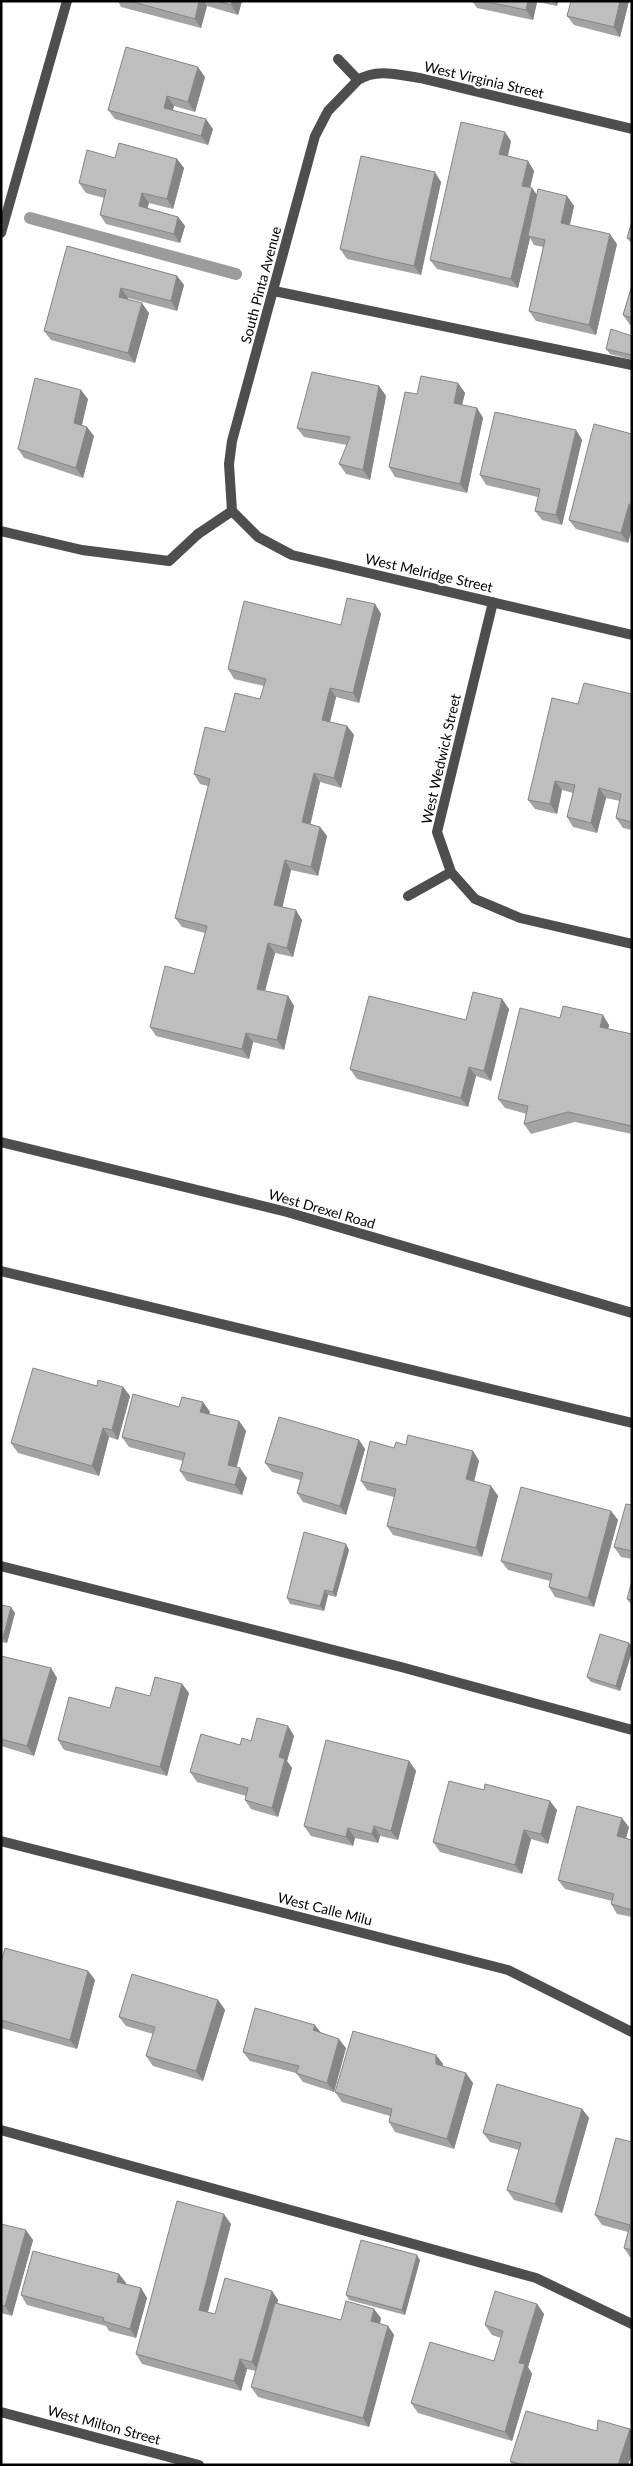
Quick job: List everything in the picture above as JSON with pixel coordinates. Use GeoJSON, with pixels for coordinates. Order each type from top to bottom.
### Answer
{"type":"FeatureCollection","features":[{"type":"Feature","properties":{"kind":"street"},"geometry":{"type":"LineString","coordinates":[[1,233],[66,1]]}},
{"type":"Feature","properties":{"kind":"street"},"geometry":{"type":"LineString","coordinates":[[338,59],[358,80]]}},
{"type":"Feature","properties":{"kind":"street","name":"West Virginia Street"},"geometry":{"type":"LineString","coordinates":[[358,80],[368,75],[384,73],[420,78],[632,129]]}},
{"type":"Feature","properties":{"kind":"street","name":"South Pinta Avenue"},"geometry":{"type":"LineString","coordinates":[[232,511],[229,464],[232,441],[315,136],[328,111],[358,80]]}},
{"type":"Feature","properties":{"kind":"street"},"geometry":{"type":"LineString","coordinates":[[274,291],[632,365]]}},
{"type":"Feature","properties":{"kind":"street"},"geometry":{"type":"LineString","coordinates":[[1,531],[82,550],[169,561],[198,534],[232,511]]}},
{"type":"Feature","properties":{"kind":"street","name":"West Melridge Street"},"geometry":{"type":"LineString","coordinates":[[232,511],[258,537],[292,555],[632,635]]}},
{"type":"Feature","properties":{"kind":"street","name":"West Wedwick Street"},"geometry":{"type":"LineString","coordinates":[[493,602],[437,832],[451,872],[475,899],[520,918],[632,944]]}},
{"type":"Feature","properties":{"kind":"street"},"geometry":{"type":"LineString","coordinates":[[408,896],[451,872]]}},
{"type":"Feature","properties":{"kind":"street","name":"West Drexel Road"},"geometry":{"type":"LineString","coordinates":[[1,1142],[287,1212],[632,1313]]}},
{"type":"Feature","properties":{"kind":"street"},"geometry":{"type":"LineString","coordinates":[[1,1271],[632,1423]]}},
{"type":"Feature","properties":{"kind":"street"},"geometry":{"type":"LineString","coordinates":[[1,1566],[391,1665],[632,1730]]}},
{"type":"Feature","properties":{"kind":"street","name":"West Calle Milu"},"geometry":{"type":"LineString","coordinates":[[1,1841],[508,1970],[632,2032]]}},
{"type":"Feature","properties":{"kind":"street"},"geometry":{"type":"LineString","coordinates":[[1,2130],[536,2278],[632,2324]]}},
{"type":"Feature","properties":{"kind":"street","name":"West Milton Street"},"geometry":{"type":"LineString","coordinates":[[1,2412],[199,2465]]}},
{"type":"Feature","properties":{"kind":"building"},"geometry":{"type":"Polygon","coordinates":[[[130,1],[199,1],[195,19],[130,1]]]}},
{"type":"Feature","properties":{"kind":"building"},"geometry":{"type":"Polygon","coordinates":[[[217,1],[232,1],[231,5],[217,1]]]}},
{"type":"Feature","properties":{"kind":"building"},"geometry":{"type":"Polygon","coordinates":[[[483,1],[528,1],[526,10],[483,1]]]}},
{"type":"Feature","properties":{"kind":"building"},"geometry":{"type":"Polygon","coordinates":[[[571,1],[620,1],[614,27],[567,16],[571,1]]]}},
{"type":"Feature","properties":{"kind":"building"},"geometry":{"type":"Polygon","coordinates":[[[126,47],[198,67],[188,102],[167,96],[164,108],[206,119],[201,136],[108,110],[126,47]]]}},
{"type":"Feature","properties":{"kind":"building"},"geometry":{"type":"Polygon","coordinates":[[[461,122],[505,132],[499,154],[528,161],[522,186],[532,188],[511,279],[430,260],[461,122]]]}},
{"type":"Feature","properties":{"kind":"building"},"geometry":{"type":"Polygon","coordinates":[[[119,143],[177,159],[167,199],[142,193],[139,206],[178,217],[174,234],[100,215],[106,190],[79,183],[87,150],[115,158],[119,143]]]}},
{"type":"Feature","properties":{"kind":"building"},"geometry":{"type":"Polygon","coordinates":[[[361,156],[435,172],[414,266],[340,249],[361,156]]]}},
{"type":"Feature","properties":{"kind":"building"},"geometry":{"type":"Polygon","coordinates":[[[538,189],[567,196],[561,223],[610,234],[589,325],[529,311],[545,240],[528,236],[538,189]]]}},
{"type":"Feature","properties":{"kind":"building"},"geometry":{"type":"Polygon","coordinates":[[[632,221],[632,239],[627,238],[632,221]]]}},
{"type":"Feature","properties":{"kind":"building"},"geometry":{"type":"Polygon","coordinates":[[[67,246],[177,276],[171,301],[121,288],[119,297],[142,303],[128,353],[44,331],[67,246]]]}},
{"type":"Feature","properties":{"kind":"building"},"geometry":{"type":"Polygon","coordinates":[[[632,285],[632,318],[623,315],[632,285]]]}},
{"type":"Feature","properties":{"kind":"building"},"geometry":{"type":"Polygon","coordinates":[[[611,329],[632,336],[632,355],[606,349],[611,329]]]}},
{"type":"Feature","properties":{"kind":"building"},"geometry":{"type":"Polygon","coordinates":[[[312,372],[379,386],[363,470],[339,464],[350,437],[297,428],[312,372]]]}},
{"type":"Feature","properties":{"kind":"building"},"geometry":{"type":"Polygon","coordinates":[[[421,376],[458,383],[454,403],[477,408],[460,484],[389,467],[405,392],[417,394],[421,376]]]}},
{"type":"Feature","properties":{"kind":"building"},"geometry":{"type":"Polygon","coordinates":[[[35,378],[81,390],[74,423],[87,427],[76,468],[18,449],[35,378]]]}},
{"type":"Feature","properties":{"kind":"building"},"geometry":{"type":"Polygon","coordinates":[[[495,412],[576,430],[556,515],[535,511],[540,489],[480,475],[495,412]]]}},
{"type":"Feature","properties":{"kind":"building"},"geometry":{"type":"Polygon","coordinates":[[[594,424],[632,434],[632,505],[629,504],[621,533],[569,520],[594,424]]]}},
{"type":"Feature","properties":{"kind":"building"},"geometry":{"type":"Polygon","coordinates":[[[347,598],[375,604],[353,693],[330,688],[322,720],[347,726],[334,778],[314,773],[302,822],[320,827],[311,867],[285,860],[274,905],[296,910],[287,948],[268,943],[257,989],[288,996],[277,1040],[246,1033],[242,1049],[150,1027],[165,966],[194,974],[207,926],[175,918],[210,779],[194,774],[205,727],[225,732],[235,693],[260,699],[266,679],[228,669],[244,601],[341,625],[347,598]]]}},
{"type":"Feature","properties":{"kind":"building"},"geometry":{"type":"Polygon","coordinates":[[[584,683],[632,694],[632,822],[616,818],[621,794],[599,788],[591,823],[567,817],[575,785],[555,781],[550,804],[528,800],[552,698],[578,704],[584,683]]]}},
{"type":"Feature","properties":{"kind":"building"},"geometry":{"type":"Polygon","coordinates":[[[473,992],[502,999],[484,1071],[469,1067],[461,1098],[350,1069],[369,996],[466,1020],[473,992]]]}},
{"type":"Feature","properties":{"kind":"building"},"geometry":{"type":"Polygon","coordinates":[[[563,1006],[603,1015],[600,1027],[632,1034],[632,1126],[568,1112],[524,1124],[528,1106],[498,1099],[520,1008],[560,1018],[563,1006]]]}},
{"type":"Feature","properties":{"kind":"building"},"geometry":{"type":"Polygon","coordinates":[[[33,1368],[97,1386],[98,1380],[123,1387],[112,1430],[103,1428],[92,1466],[11,1443],[33,1368]]]}},
{"type":"Feature","properties":{"kind":"building"},"geometry":{"type":"Polygon","coordinates":[[[133,1394],[179,1407],[182,1397],[203,1402],[200,1412],[239,1421],[228,1465],[240,1468],[235,1485],[180,1471],[185,1453],[122,1437],[133,1394]]]}},
{"type":"Feature","properties":{"kind":"building"},"geometry":{"type":"Polygon","coordinates":[[[279,1417],[359,1440],[340,1506],[297,1493],[303,1473],[265,1463],[279,1417]]]}},
{"type":"Feature","properties":{"kind":"building"},"geometry":{"type":"Polygon","coordinates":[[[408,1435],[473,1451],[466,1479],[491,1486],[476,1548],[387,1526],[396,1489],[361,1481],[370,1441],[394,1448],[396,1442],[406,1445],[408,1435]]]}},
{"type":"Feature","properties":{"kind":"building"},"geometry":{"type":"Polygon","coordinates":[[[521,1487],[611,1511],[588,1598],[549,1587],[552,1574],[501,1561],[521,1487]]]}},
{"type":"Feature","properties":{"kind":"building"},"geometry":{"type":"Polygon","coordinates":[[[626,1504],[632,1505],[632,1551],[614,1547],[626,1504]]]}},
{"type":"Feature","properties":{"kind":"building"},"geometry":{"type":"Polygon","coordinates":[[[304,1532],[346,1544],[333,1592],[325,1590],[320,1606],[287,1598],[304,1532]]]}},
{"type":"Feature","properties":{"kind":"building"},"geometry":{"type":"Polygon","coordinates":[[[632,1581],[632,1600],[627,1599],[632,1581]]]}},
{"type":"Feature","properties":{"kind":"building"},"geometry":{"type":"Polygon","coordinates":[[[1,1605],[11,1607],[3,1638],[1,1638],[1,1605]]]}},
{"type":"Feature","properties":{"kind":"building"},"geometry":{"type":"Polygon","coordinates":[[[600,1634],[629,1643],[616,1686],[587,1677],[600,1634]]]}},
{"type":"Feature","properties":{"kind":"building"},"geometry":{"type":"Polygon","coordinates":[[[1,1656],[51,1668],[27,1746],[1,1739],[1,1656]]]}},
{"type":"Feature","properties":{"kind":"building"},"geometry":{"type":"Polygon","coordinates":[[[155,1677],[182,1684],[160,1767],[58,1740],[69,1697],[110,1708],[116,1687],[150,1696],[155,1677]]]}},
{"type":"Feature","properties":{"kind":"building"},"geometry":{"type":"Polygon","coordinates":[[[257,1718],[288,1726],[279,1757],[285,1759],[272,1808],[245,1800],[248,1788],[190,1772],[201,1734],[240,1745],[242,1738],[251,1741],[257,1718]]]}},
{"type":"Feature","properties":{"kind":"building"},"geometry":{"type":"Polygon","coordinates":[[[326,1740],[409,1761],[391,1831],[374,1826],[372,1834],[348,1828],[346,1837],[304,1826],[326,1740]]]}},
{"type":"Feature","properties":{"kind":"building"},"geometry":{"type":"Polygon","coordinates":[[[449,1781],[484,1790],[485,1784],[550,1801],[541,1834],[524,1830],[515,1865],[433,1842],[449,1781]]]}},
{"type":"Feature","properties":{"kind":"building"},"geometry":{"type":"Polygon","coordinates":[[[577,1806],[622,1818],[617,1836],[632,1840],[632,1910],[611,1904],[614,1894],[558,1880],[577,1806]]]}},
{"type":"Feature","properties":{"kind":"building"},"geometry":{"type":"Polygon","coordinates":[[[5,1948],[88,1971],[70,2040],[1,2020],[1,1962],[5,1948]]]}},
{"type":"Feature","properties":{"kind":"building"},"geometry":{"type":"Polygon","coordinates":[[[132,1974],[218,2000],[196,2071],[146,2056],[155,2027],[119,2017],[132,1974]]]}},
{"type":"Feature","properties":{"kind":"building"},"geometry":{"type":"Polygon","coordinates":[[[255,2008],[315,2025],[313,2030],[339,2039],[327,2083],[296,2073],[299,2066],[243,2052],[255,2008]]]}},
{"type":"Feature","properties":{"kind":"building"},"geometry":{"type":"Polygon","coordinates":[[[353,2031],[436,2055],[436,2064],[466,2073],[447,2139],[389,2122],[392,2109],[335,2092],[353,2031]]]}},
{"type":"Feature","properties":{"kind":"building"},"geometry":{"type":"Polygon","coordinates":[[[497,2084],[582,2109],[555,2204],[507,2190],[521,2143],[483,2133],[497,2084]]]}},
{"type":"Feature","properties":{"kind":"building"},"geometry":{"type":"Polygon","coordinates":[[[616,2138],[632,2142],[632,2250],[624,2248],[630,2225],[595,2215],[616,2138]]]}},
{"type":"Feature","properties":{"kind":"building"},"geometry":{"type":"Polygon","coordinates":[[[177,2201],[224,2214],[199,2310],[215,2314],[225,2278],[272,2291],[252,2362],[240,2359],[234,2381],[136,2354],[177,2201]]]}},
{"type":"Feature","properties":{"kind":"building"},"geometry":{"type":"Polygon","coordinates":[[[1,2224],[26,2230],[5,2306],[1,2305],[1,2224]]]}},
{"type":"Feature","properties":{"kind":"building"},"geometry":{"type":"Polygon","coordinates":[[[361,2240],[417,2255],[402,2310],[346,2295],[361,2240]]]}},
{"type":"Feature","properties":{"kind":"building"},"geometry":{"type":"Polygon","coordinates":[[[33,2251],[119,2274],[117,2282],[141,2288],[130,2329],[103,2321],[104,2318],[21,2295],[33,2251]]]}},
{"type":"Feature","properties":{"kind":"building"},"geometry":{"type":"Polygon","coordinates":[[[495,2291],[537,2304],[519,2363],[525,2364],[505,2432],[411,2403],[430,2342],[494,2361],[503,2331],[485,2325],[495,2291]]]}},
{"type":"Feature","properties":{"kind":"building"},"geometry":{"type":"Polygon","coordinates":[[[346,2301],[374,2309],[371,2321],[388,2326],[363,2418],[251,2387],[275,2303],[341,2320],[346,2301]]]}},
{"type":"Feature","properties":{"kind":"building"},"geometry":{"type":"Polygon","coordinates":[[[526,2411],[597,2431],[598,2420],[630,2429],[618,2465],[524,2465],[510,2461],[526,2411]]]}},
{"type":"Feature","properties":{"kind":"waterway"},"geometry":{"type":"LineString","coordinates":[[30,218],[236,274]]}}]}
